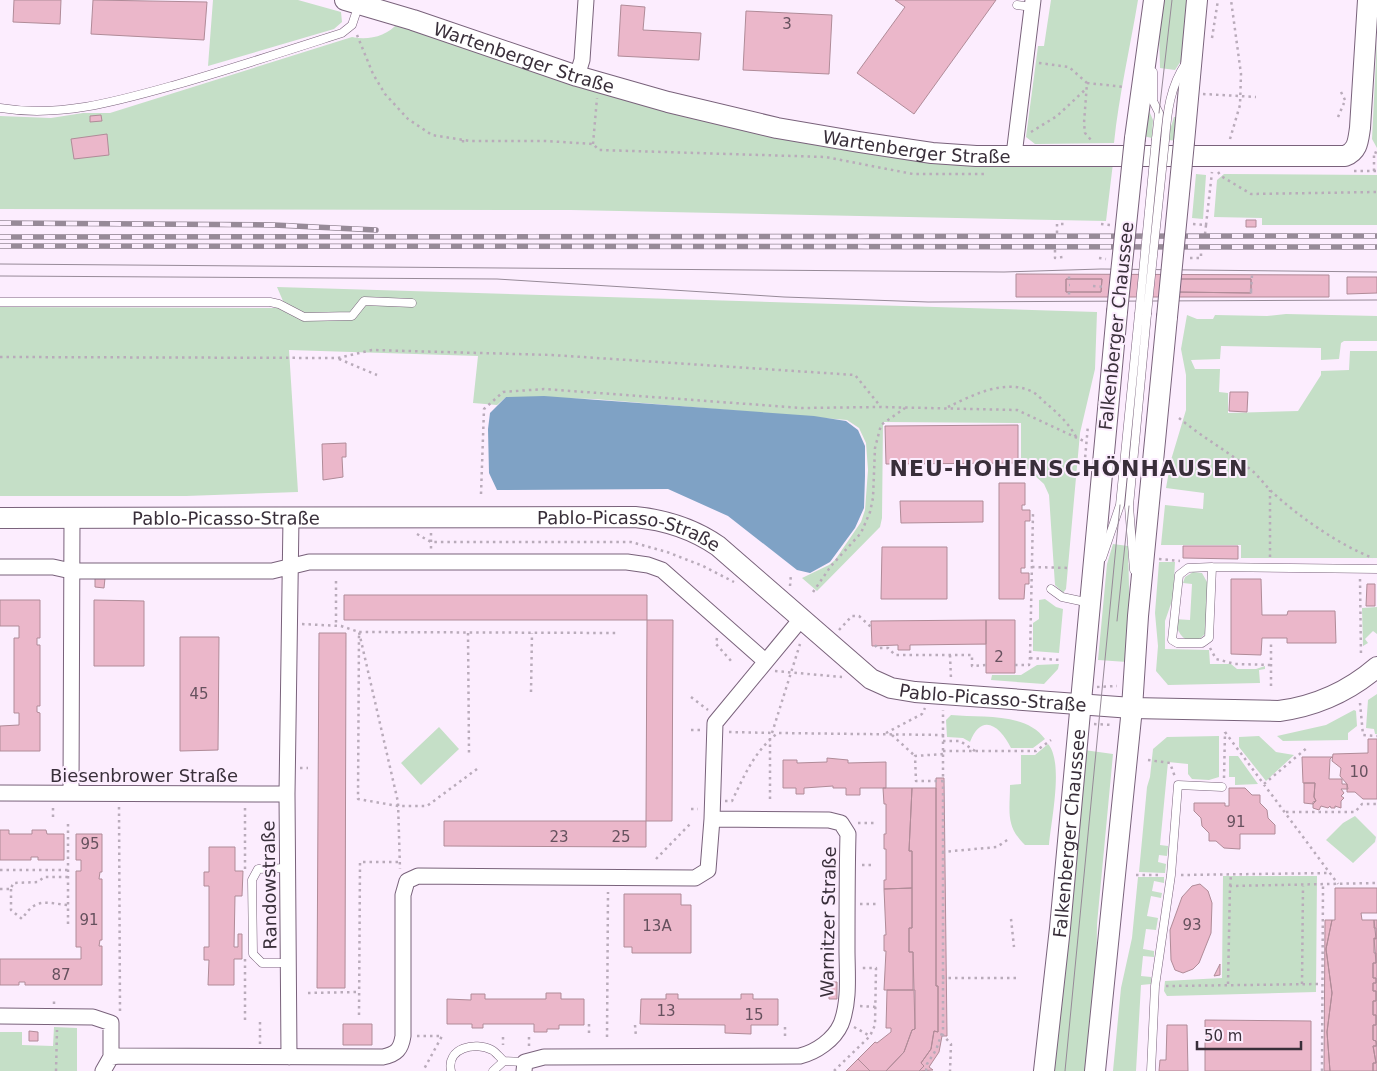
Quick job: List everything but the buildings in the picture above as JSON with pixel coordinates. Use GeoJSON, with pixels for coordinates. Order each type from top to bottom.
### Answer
{"type":"FeatureCollection","features":[{"type":"Feature","properties":{"kind":"main road"},"geometry":{"type":"LineString","coordinates":[[1095,1071],[1132,708],[1138,616],[1197,0]]}},
{"type":"Feature","properties":{"kind":"main road","name":"Wartenberger Straße"},"geometry":{"type":"LineString","coordinates":[[352,2],[577,76],[717,115],[786,129],[932,152],[976,156],[1229,158],[1345,156],[1352,153],[1358,146],[1360,128],[1368,0]]}},
{"type":"Feature","properties":{"kind":"main road","name":"Falkenberger Chaussee"},"geometry":{"type":"LineString","coordinates":[[1044,1071],[1060,928],[1117,312],[1135,138],[1153,8]]}},
{"type":"Feature","properties":{"kind":"main road","name":"Pablo-Picasso-Straße"},"geometry":{"type":"LineString","coordinates":[[0,518],[635,517],[657,520],[680,525],[701,534],[718,546],[802,627],[871,679],[891,688],[943,695],[1132,708],[1267,712],[1301,708],[1340,693],[1369,662]]}},
{"type":"Feature","properties":{"kind":"street"},"geometry":{"type":"LineString","coordinates":[[577,76],[582,60],[586,0]]}},
{"type":"Feature","properties":{"kind":"street"},"geometry":{"type":"LineString","coordinates":[[1014,155],[1028,4]]}},
{"type":"Feature","properties":{"kind":"street"},"geometry":{"type":"LineString","coordinates":[[70,793],[72,518]]}},
{"type":"Feature","properties":{"kind":"street","name":"Randowstraße"},"geometry":{"type":"LineString","coordinates":[[288,1057],[287,794],[290,518]]}},
{"type":"Feature","properties":{"kind":"street","name":"Pablo-Picasso-Straße"},"geometry":{"type":"LineString","coordinates":[[0,567],[53,567],[71,571],[272,571],[309,562],[627,562],[648,565],[662,570],[762,664]]}},
{"type":"Feature","properties":{"kind":"street"},"geometry":{"type":"LineString","coordinates":[[111,1057],[383,1057],[394,1054],[401,1047],[403,1036],[403,895],[407,881],[418,876],[694,878],[708,870],[712,814],[714,730],[718,717],[762,664],[802,627]]}},
{"type":"Feature","properties":{"kind":"street","name":"Biesenbrower Straße"},"geometry":{"type":"LineString","coordinates":[[0,793],[287,794]]}},
{"type":"Feature","properties":{"kind":"street","name":"Warnitzer Straße"},"geometry":{"type":"LineString","coordinates":[[524,1066],[544,1057],[794,1056],[810,1053],[830,1038],[840,1026],[846,1006],[847,968],[848,834],[842,823],[829,820],[712,814]]}},
{"type":"Feature","properties":{"kind":"street"},"geometry":{"type":"LineString","coordinates":[[0,1016],[92,1017],[111,1023],[111,1057],[102,1071]]}},
{"type":"Feature","properties":{"kind":"lane"},"geometry":{"type":"LineString","coordinates":[[0,108],[39,111],[107,104],[226,71],[342,33],[352,24],[352,2]]}},
{"type":"Feature","properties":{"kind":"lane"},"geometry":{"type":"LineString","coordinates":[[1153,8],[1153,101],[1159,113],[1160,139]]}},
{"type":"Feature","properties":{"kind":"lane"},"geometry":{"type":"LineString","coordinates":[[1051,588],[1062,597],[1090,597],[1120,505],[1143,314],[1160,139],[1167,109],[1180,71],[1192,55]]}},
{"type":"Feature","properties":{"kind":"lane"},"geometry":{"type":"LineString","coordinates":[[0,302],[270,302],[279,304],[304,318],[352,316],[364,301],[412,303]]}},
{"type":"Feature","properties":{"kind":"lane"},"geometry":{"type":"LineString","coordinates":[[1138,616],[1129,506],[1143,314]]}},
{"type":"Feature","properties":{"kind":"lane"},"geometry":{"type":"LineString","coordinates":[[1212,567],[1209,638],[1206,642],[1177,643],[1172,640],[1171,636],[1179,575],[1188,568],[1212,567],[1270,566],[1377,568]]}},
{"type":"Feature","properties":{"kind":"lane"},"geometry":{"type":"LineString","coordinates":[[1151,1071],[1155,986],[1170,875],[1178,786],[1222,787]]}},
{"type":"Feature","properties":{"kind":"lane"},"geometry":{"type":"LineString","coordinates":[[288,868],[258,869],[252,880],[253,954],[262,963],[289,963]]}},
{"type":"Feature","properties":{"kind":"lane"},"geometry":{"type":"LineString","coordinates":[[451,1071],[451,1060],[454,1053],[462,1048],[477,1046],[492,1050],[504,1061],[524,1066]]}},
{"type":"Feature","properties":{"kind":"lane"},"geometry":{"type":"LineString","coordinates":[[493,1071],[504,1061]]}},
{"type":"Feature","properties":{"kind":"path"},"geometry":{"type":"LineString","coordinates":[[1229,145],[1240,97],[1241,74],[1231,0]]}},
{"type":"Feature","properties":{"kind":"path"},"geometry":{"type":"LineString","coordinates":[[352,24],[373,74],[396,108],[408,119],[432,135],[463,140],[546,140],[593,144],[599,150],[826,157],[913,174],[975,176],[988,174]]}},
{"type":"Feature","properties":{"kind":"path"},"geometry":{"type":"LineString","coordinates":[[1033,62],[1069,67],[1087,83],[1126,87]]}},
{"type":"Feature","properties":{"kind":"path"},"geometry":{"type":"LineString","coordinates":[[593,144],[598,82]]}},
{"type":"Feature","properties":{"kind":"path"},"geometry":{"type":"LineString","coordinates":[[1087,83],[1084,133],[1094,145]]}},
{"type":"Feature","properties":{"kind":"path"},"geometry":{"type":"LineString","coordinates":[[1024,137],[1057,116],[1087,88]]}},
{"type":"Feature","properties":{"kind":"path"},"geometry":{"type":"LineString","coordinates":[[1208,94],[1240,97],[1256,96]]}},
{"type":"Feature","properties":{"kind":"path"},"geometry":{"type":"LineString","coordinates":[[1338,117],[1345,101]]}},
{"type":"Feature","properties":{"kind":"path"},"geometry":{"type":"LineString","coordinates":[[463,140],[463,146]]}},
{"type":"Feature","properties":{"kind":"path"},"geometry":{"type":"LineString","coordinates":[[1377,153],[1374,152],[1374,171],[1377,171]]}},
{"type":"Feature","properties":{"kind":"path"},"geometry":{"type":"LineString","coordinates":[[1203,171],[1212,171]]}},
{"type":"Feature","properties":{"kind":"path"},"geometry":{"type":"LineString","coordinates":[[1217,171],[1221,176],[1251,194],[1377,192]]}},
{"type":"Feature","properties":{"kind":"path"},"geometry":{"type":"LineString","coordinates":[[1205,234],[1212,175]]}},
{"type":"Feature","properties":{"kind":"path"},"geometry":{"type":"LineString","coordinates":[[1056,233],[1057,224],[1064,224]]}},
{"type":"Feature","properties":{"kind":"path"},"geometry":{"type":"LineString","coordinates":[[1101,224],[1111,225]]}},
{"type":"Feature","properties":{"kind":"path"},"geometry":{"type":"LineString","coordinates":[[1194,225],[1206,225]]}},
{"type":"Feature","properties":{"kind":"path"},"geometry":{"type":"LineString","coordinates":[[1055,250],[1055,258],[1063,258]]}},
{"type":"Feature","properties":{"kind":"path"},"geometry":{"type":"LineString","coordinates":[[1191,258],[1201,258],[1202,250]]}},
{"type":"Feature","properties":{"kind":"path"},"geometry":{"type":"LineString","coordinates":[[1099,258],[1108,259]]}},
{"type":"Feature","properties":{"kind":"path"},"geometry":{"type":"LineString","coordinates":[[1069,274],[1069,279]]}},
{"type":"Feature","properties":{"kind":"path"},"geometry":{"type":"LineString","coordinates":[[1251,297],[1252,275]]}},
{"type":"Feature","properties":{"kind":"path"},"geometry":{"type":"LineString","coordinates":[[1094,286],[1105,287]]}},
{"type":"Feature","properties":{"kind":"path"},"geometry":{"type":"LineString","coordinates":[[1069,292],[1069,297]]}},
{"type":"Feature","properties":{"kind":"path"},"geometry":{"type":"LineString","coordinates":[[0,357],[338,358],[372,350],[552,355],[854,375],[881,407]]}},
{"type":"Feature","properties":{"kind":"path"},"geometry":{"type":"LineString","coordinates":[[338,358],[377,375]]}},
{"type":"Feature","properties":{"kind":"path"},"geometry":{"type":"LineString","coordinates":[[946,408],[988,389],[1007,387],[1033,392],[1054,410],[1073,432],[1076,439]]}},
{"type":"Feature","properties":{"kind":"path"},"geometry":{"type":"LineString","coordinates":[[481,494],[484,410],[502,392],[544,389],[700,399],[750,405],[838,409],[907,407],[1017,410],[1086,442]]}},
{"type":"Feature","properties":{"kind":"path"},"geometry":{"type":"LineString","coordinates":[[813,592],[831,566],[861,533],[873,498],[875,448],[880,425],[907,407]]}},
{"type":"Feature","properties":{"kind":"path"},"geometry":{"type":"LineString","coordinates":[[1179,418],[1204,438],[1252,470],[1270,490],[1302,516],[1360,553],[1377,559]]}},
{"type":"Feature","properties":{"kind":"path"},"geometry":{"type":"LineString","coordinates":[[1270,490],[1270,566]]}},
{"type":"Feature","properties":{"kind":"path"},"geometry":{"type":"LineString","coordinates":[[1016,665],[1029,665],[1030,658],[1033,513]]}},
{"type":"Feature","properties":{"kind":"path"},"geometry":{"type":"LineString","coordinates":[[1157,558],[1179,561]]}},
{"type":"Feature","properties":{"kind":"path"},"geometry":{"type":"LineString","coordinates":[[1032,567],[1071,568]]}},
{"type":"Feature","properties":{"kind":"path"},"geometry":{"type":"LineString","coordinates":[[1361,568],[1369,662]]}},
{"type":"Feature","properties":{"kind":"path"},"geometry":{"type":"LineString","coordinates":[[336,581],[336,625]]}},
{"type":"Feature","properties":{"kind":"path"},"geometry":{"type":"LineString","coordinates":[[838,632],[852,616],[859,616],[871,628]]}},
{"type":"Feature","properties":{"kind":"path"},"geometry":{"type":"LineString","coordinates":[[290,625],[336,625],[359,632],[618,633]]}},
{"type":"Feature","properties":{"kind":"path"},"geometry":{"type":"LineString","coordinates":[[772,732],[791,672],[802,627]]}},
{"type":"Feature","properties":{"kind":"path"},"geometry":{"type":"LineString","coordinates":[[359,632],[398,806],[400,868],[407,881]]}},
{"type":"Feature","properties":{"kind":"path"},"geometry":{"type":"LineString","coordinates":[[359,632],[358,799],[398,806],[427,806],[477,769]]}},
{"type":"Feature","properties":{"kind":"path"},"geometry":{"type":"LineString","coordinates":[[718,632],[716,644],[732,662]]}},
{"type":"Feature","properties":{"kind":"path"},"geometry":{"type":"LineString","coordinates":[[468,633],[469,753]]}},
{"type":"Feature","properties":{"kind":"path"},"geometry":{"type":"LineString","coordinates":[[531,692],[532,633]]}},
{"type":"Feature","properties":{"kind":"path"},"geometry":{"type":"LineString","coordinates":[[1271,641],[1271,686]]}},
{"type":"Feature","properties":{"kind":"path"},"geometry":{"type":"LineString","coordinates":[[1206,642],[1216,659],[1235,664],[1271,665]]}},
{"type":"Feature","properties":{"kind":"path"},"geometry":{"type":"LineString","coordinates":[[875,646],[877,648],[888,648],[895,654],[972,655],[972,666],[986,666]]}},
{"type":"Feature","properties":{"kind":"path"},"geometry":{"type":"LineString","coordinates":[[950,655],[951,680]]}},
{"type":"Feature","properties":{"kind":"path"},"geometry":{"type":"LineString","coordinates":[[1030,658],[1061,660]]}},
{"type":"Feature","properties":{"kind":"path"},"geometry":{"type":"LineString","coordinates":[[762,664],[770,671],[851,678]]}},
{"type":"Feature","properties":{"kind":"path"},"geometry":{"type":"LineString","coordinates":[[1360,703],[1363,735],[1377,736]]}},
{"type":"Feature","properties":{"kind":"path"},"geometry":{"type":"LineString","coordinates":[[885,734],[922,714],[925,707]]}},
{"type":"Feature","properties":{"kind":"path"},"geometry":{"type":"LineString","coordinates":[[926,1071],[927,1064],[936,1050],[942,1034],[944,992],[942,978],[942,781],[944,709]]}},
{"type":"Feature","properties":{"kind":"path"},"geometry":{"type":"LineString","coordinates":[[691,730],[943,735]]}},
{"type":"Feature","properties":{"kind":"path"},"geometry":{"type":"LineString","coordinates":[[712,814],[718,802],[732,801],[745,773],[765,743],[778,732]]}},
{"type":"Feature","properties":{"kind":"path"},"geometry":{"type":"LineString","coordinates":[[1222,787],[1224,784],[1225,732],[1338,884]]}},
{"type":"Feature","properties":{"kind":"path"},"geometry":{"type":"LineString","coordinates":[[891,734],[915,756],[916,781],[942,781]]}},
{"type":"Feature","properties":{"kind":"path"},"geometry":{"type":"LineString","coordinates":[[770,738],[770,800]]}},
{"type":"Feature","properties":{"kind":"path"},"geometry":{"type":"LineString","coordinates":[[915,756],[975,751],[1036,751],[1051,740]]}},
{"type":"Feature","properties":{"kind":"path"},"geometry":{"type":"LineString","coordinates":[[943,741],[960,741],[975,751]]}},
{"type":"Feature","properties":{"kind":"path"},"geometry":{"type":"LineString","coordinates":[[1264,784],[1308,747]]}},
{"type":"Feature","properties":{"kind":"path"},"geometry":{"type":"LineString","coordinates":[[1148,760],[1170,763]]}},
{"type":"Feature","properties":{"kind":"path"},"geometry":{"type":"LineString","coordinates":[[119,793],[120,1020]]}},
{"type":"Feature","properties":{"kind":"path"},"geometry":{"type":"LineString","coordinates":[[1286,812],[1355,812],[1362,804],[1377,804]]}},
{"type":"Feature","properties":{"kind":"path"},"geometry":{"type":"LineString","coordinates":[[68,821],[68,924]]}},
{"type":"Feature","properties":{"kind":"path"},"geometry":{"type":"LineString","coordinates":[[656,859],[691,823]]}},
{"type":"Feature","properties":{"kind":"path"},"geometry":{"type":"LineString","coordinates":[[942,852],[996,847],[1010,838]]}},
{"type":"Feature","properties":{"kind":"path"},"geometry":{"type":"LineString","coordinates":[[359,1015],[360,862],[400,862]]}},
{"type":"Feature","properties":{"kind":"path"},"geometry":{"type":"LineString","coordinates":[[0,870],[68,870]]}},
{"type":"Feature","properties":{"kind":"path"},"geometry":{"type":"LineString","coordinates":[[1136,875],[1330,873]]}},
{"type":"Feature","properties":{"kind":"path"},"geometry":{"type":"LineString","coordinates":[[1228,984],[1231,874]]}},
{"type":"Feature","properties":{"kind":"path"},"geometry":{"type":"LineString","coordinates":[[68,877],[44,877],[38,882],[13,883],[11,889],[11,910],[22,919],[30,906],[37,902],[68,905]]}},
{"type":"Feature","properties":{"kind":"path"},"geometry":{"type":"LineString","coordinates":[[1230,886],[1303,886],[1377,882]]}},
{"type":"Feature","properties":{"kind":"path"},"geometry":{"type":"LineString","coordinates":[[607,1037],[608,884]]}},
{"type":"Feature","properties":{"kind":"path"},"geometry":{"type":"LineString","coordinates":[[1322,1071],[1323,885]]}},
{"type":"Feature","properties":{"kind":"path"},"geometry":{"type":"LineString","coordinates":[[1302,984],[1303,886]]}},
{"type":"Feature","properties":{"kind":"path"},"geometry":{"type":"LineString","coordinates":[[0,889],[11,889]]}},
{"type":"Feature","properties":{"kind":"path"},"geometry":{"type":"LineString","coordinates":[[1011,919],[1014,947]]}},
{"type":"Feature","properties":{"kind":"path"},"geometry":{"type":"LineString","coordinates":[[834,1071],[870,1036],[875,1025],[876,968],[847,968]]}},
{"type":"Feature","properties":{"kind":"path"},"geometry":{"type":"LineString","coordinates":[[942,978],[1020,978]]}},
{"type":"Feature","properties":{"kind":"path"},"geometry":{"type":"LineString","coordinates":[[1155,986],[1322,984]]}},
{"type":"Feature","properties":{"kind":"path"},"geometry":{"type":"LineString","coordinates":[[308,993],[359,992]]}},
{"type":"Feature","properties":{"kind":"path"},"geometry":{"type":"LineString","coordinates":[[56,1071],[57,1016]]}},
{"type":"Feature","properties":{"kind":"path"},"geometry":{"type":"LineString","coordinates":[[260,1020],[260,1057]]}},
{"type":"Feature","properties":{"kind":"path"},"geometry":{"type":"LineString","coordinates":[[589,1024],[589,1037]]}},
{"type":"Feature","properties":{"kind":"path"},"geometry":{"type":"LineString","coordinates":[[635,1025],[636,1037]]}},
{"type":"Feature","properties":{"kind":"path"},"geometry":{"type":"LineString","coordinates":[[785,1025],[785,1036]]}},
{"type":"Feature","properties":{"kind":"path"},"geometry":{"type":"LineString","coordinates":[[852,1026],[870,1036]]}},
{"type":"Feature","properties":{"kind":"path"},"geometry":{"type":"LineString","coordinates":[[942,1034],[951,1044],[950,1071]]}},
{"type":"Feature","properties":{"kind":"path"},"geometry":{"type":"LineString","coordinates":[[403,1036],[442,1036],[423,1071]]}},
{"type":"Feature","properties":{"kind":"green space"},"geometry":{"type":"Polygon","coordinates":[[[213,0],[298,0],[341,12],[342,22],[334,29],[208,66],[213,0]]]}},
{"type":"Feature","properties":{"kind":"green space"},"geometry":{"type":"Polygon","coordinates":[[[1051,0],[1138,0],[1114,143],[1035,144],[1026,137],[1038,46],[1044,46],[1051,0]]]}},
{"type":"Feature","properties":{"kind":"green space"},"geometry":{"type":"Polygon","coordinates":[[[1162,0],[1191,0],[1183,58],[1175,70],[1160,68],[1159,28],[1162,0]]]}},
{"type":"Feature","properties":{"kind":"green space"},"geometry":{"type":"Polygon","coordinates":[[[398,23],[700,118],[1113,163],[1106,221],[571,210],[0,209],[0,116],[51,118],[83,113],[110,113],[352,37],[371,38],[383,34],[398,23]]]}},
{"type":"Feature","properties":{"kind":"green space"},"geometry":{"type":"Polygon","coordinates":[[[1377,39],[1377,148],[1372,139],[1377,39]]]}},
{"type":"Feature","properties":{"kind":"green space"},"geometry":{"type":"Polygon","coordinates":[[[1147,106],[1153,120],[1152,138],[1143,136],[1147,106]]]}},
{"type":"Feature","properties":{"kind":"green space"},"geometry":{"type":"Polygon","coordinates":[[[1174,117],[1176,117],[1177,141],[1169,140],[1168,136],[1174,117]]]}},
{"type":"Feature","properties":{"kind":"green space"},"geometry":{"type":"Polygon","coordinates":[[[1196,174],[1206,175],[1203,219],[1192,218],[1196,174]]]}},
{"type":"Feature","properties":{"kind":"green space"},"geometry":{"type":"Polygon","coordinates":[[[1224,174],[1377,175],[1377,225],[1262,225],[1262,218],[1214,217],[1217,180],[1224,174]]]}},
{"type":"Feature","properties":{"kind":"green space"},"geometry":{"type":"Polygon","coordinates":[[[277,287],[1097,312],[1095,369],[1080,433],[1066,589],[1063,593],[1055,585],[1049,495],[1044,484],[1021,463],[1021,423],[883,422],[882,518],[880,527],[817,591],[802,578],[829,565],[835,560],[861,522],[865,510],[868,470],[866,443],[859,428],[847,420],[594,399],[506,397],[497,405],[473,403],[478,356],[289,350],[298,492],[186,496],[0,496],[0,307],[286,308],[277,287]]]}},
{"type":"Feature","properties":{"kind":"green space"},"geometry":{"type":"Polygon","coordinates":[[[1286,314],[1377,316],[1377,341],[1344,341],[1341,343],[1339,359],[1321,360],[1321,348],[1221,346],[1220,359],[1191,360],[1195,369],[1220,369],[1219,392],[1228,393],[1228,413],[1298,411],[1321,375],[1321,371],[1349,370],[1350,351],[1377,351],[1377,558],[1241,558],[1241,545],[1161,545],[1165,505],[1203,509],[1204,493],[1166,488],[1171,460],[1186,410],[1186,375],[1181,349],[1187,315],[1197,319],[1213,319],[1215,315],[1267,316],[1286,314]]]}},
{"type":"Feature","properties":{"kind":"green space"},"geometry":{"type":"Polygon","coordinates":[[[1113,544],[1128,546],[1130,628],[1127,662],[1098,660],[1107,564],[1113,544]]]}},
{"type":"Feature","properties":{"kind":"green space"},"geometry":{"type":"Polygon","coordinates":[[[1159,562],[1175,562],[1173,598],[1165,621],[1165,649],[1209,650],[1210,664],[1231,664],[1237,669],[1256,669],[1265,666],[1265,669],[1259,670],[1260,683],[1168,685],[1156,671],[1158,646],[1155,613],[1159,562]]]}},
{"type":"Feature","properties":{"kind":"green space"},"geometry":{"type":"Polygon","coordinates":[[[1193,572],[1202,573],[1207,582],[1207,627],[1205,634],[1199,639],[1189,641],[1178,631],[1175,619],[1190,620],[1192,584],[1183,583],[1185,577],[1193,572]]]}},
{"type":"Feature","properties":{"kind":"green space"},"geometry":{"type":"Polygon","coordinates":[[[1045,599],[1056,607],[1063,609],[1059,653],[1033,651],[1033,623],[1039,619],[1039,600],[1045,599]]]}},
{"type":"Feature","properties":{"kind":"green space"},"geometry":{"type":"Polygon","coordinates":[[[1377,607],[1377,634],[1373,631],[1365,639],[1368,643],[1363,646],[1362,608],[1377,607]]]}},
{"type":"Feature","properties":{"kind":"green space"},"geometry":{"type":"Polygon","coordinates":[[[1059,664],[1058,669],[1044,684],[991,680],[992,675],[1021,675],[1037,665],[1059,664]]]}},
{"type":"Feature","properties":{"kind":"green space"},"geometry":{"type":"Polygon","coordinates":[[[1377,694],[1377,734],[1375,734],[1374,729],[1366,728],[1368,700],[1377,694]]]}},
{"type":"Feature","properties":{"kind":"green space"},"geometry":{"type":"Polygon","coordinates":[[[1354,710],[1356,711],[1357,726],[1348,733],[1348,740],[1283,741],[1277,736],[1326,725],[1354,710]]]}},
{"type":"Feature","properties":{"kind":"green space"},"geometry":{"type":"Polygon","coordinates":[[[951,715],[1015,720],[1037,730],[1045,739],[1033,748],[1011,748],[1007,740],[997,729],[986,725],[980,727],[975,732],[970,742],[963,738],[947,737],[946,720],[951,715]]]}},
{"type":"Feature","properties":{"kind":"green space"},"geometry":{"type":"Polygon","coordinates":[[[439,727],[459,749],[421,785],[401,763],[439,727]]]}},
{"type":"Feature","properties":{"kind":"green space"},"geometry":{"type":"Polygon","coordinates":[[[1219,736],[1219,777],[1209,780],[1192,779],[1188,774],[1188,764],[1168,762],[1160,845],[1168,846],[1167,856],[1159,855],[1158,862],[1166,864],[1165,873],[1139,872],[1147,787],[1153,749],[1167,737],[1219,736]]]}},
{"type":"Feature","properties":{"kind":"green space"},"geometry":{"type":"Polygon","coordinates":[[[1259,736],[1276,752],[1294,755],[1266,781],[1239,747],[1239,737],[1259,736]]]}},
{"type":"Feature","properties":{"kind":"green space"},"geometry":{"type":"Polygon","coordinates":[[[1048,744],[1053,753],[1056,778],[1049,845],[1025,845],[1011,825],[1009,810],[1010,785],[1021,784],[1021,755],[1035,755],[1048,744]]]}},
{"type":"Feature","properties":{"kind":"green space"},"geometry":{"type":"Polygon","coordinates":[[[1084,750],[1113,754],[1097,924],[1096,992],[1088,1071],[1052,1071],[1084,750]]]}},
{"type":"Feature","properties":{"kind":"green space"},"geometry":{"type":"Polygon","coordinates":[[[1229,756],[1238,756],[1258,784],[1235,785],[1235,777],[1229,777],[1229,756]]]}},
{"type":"Feature","properties":{"kind":"green space"},"geometry":{"type":"Polygon","coordinates":[[[1355,816],[1376,837],[1375,842],[1353,863],[1326,840],[1343,823],[1355,816]]]}},
{"type":"Feature","properties":{"kind":"green space"},"geometry":{"type":"Polygon","coordinates":[[[1223,876],[1317,876],[1316,992],[1167,996],[1164,991],[1165,981],[1222,978],[1223,876]]]}},
{"type":"Feature","properties":{"kind":"green space"},"geometry":{"type":"Polygon","coordinates":[[[1138,877],[1164,877],[1164,883],[1154,881],[1152,891],[1162,893],[1161,898],[1151,896],[1147,916],[1158,918],[1156,930],[1146,929],[1143,949],[1154,951],[1154,957],[1143,956],[1141,976],[1151,977],[1151,984],[1141,985],[1136,1071],[1113,1071],[1121,988],[1132,938],[1138,877]]]}},
{"type":"Feature","properties":{"kind":"green space"},"geometry":{"type":"Polygon","coordinates":[[[54,1027],[77,1028],[77,1071],[0,1071],[0,1032],[22,1032],[22,1045],[53,1046],[54,1027]]]}},
{"type":"Feature","properties":{"kind":"water"},"geometry":{"type":"Polygon","coordinates":[[[544,396],[814,416],[846,421],[858,430],[865,446],[864,508],[855,528],[830,562],[810,573],[797,570],[728,516],[668,489],[497,490],[489,473],[488,429],[490,413],[506,397],[544,396]]]}},
{"type":"Feature","properties":{"kind":"tram line"},"geometry":{"type":"LineString","coordinates":[[1159,113],[1172,0]]}},
{"type":"Feature","properties":{"kind":"tram line"},"geometry":{"type":"LineString","coordinates":[[0,264],[1004,272],[1101,269],[1377,272]]}},
{"type":"Feature","properties":{"kind":"tram line"},"geometry":{"type":"LineString","coordinates":[[0,276],[497,279],[784,297],[928,302],[1377,300]]}},
{"type":"Feature","properties":{"kind":"tram line"},"geometry":{"type":"LineString","coordinates":[[1065,1071],[1120,505]]}},
{"type":"Feature","properties":{"kind":"tram line"},"geometry":{"type":"LineString","coordinates":[[1117,621],[1129,506]]}},
{"type":"Feature","properties":{"kind":"railway"},"geometry":{"type":"LineString","coordinates":[[0,223],[274,225],[376,230]]}},
{"type":"Feature","properties":{"kind":"railway"},"geometry":{"type":"LineString","coordinates":[[0,237],[1377,236]]}},
{"type":"Feature","properties":{"kind":"railway"},"geometry":{"type":"LineString","coordinates":[[0,246],[1377,247]]}},
{"type":"Feature","properties":{"kind":"district","name":"NEU-HOHENSCHÖNHAUSEN"},"geometry":{"type":"Point","coordinates":[1069,468]}}]}
